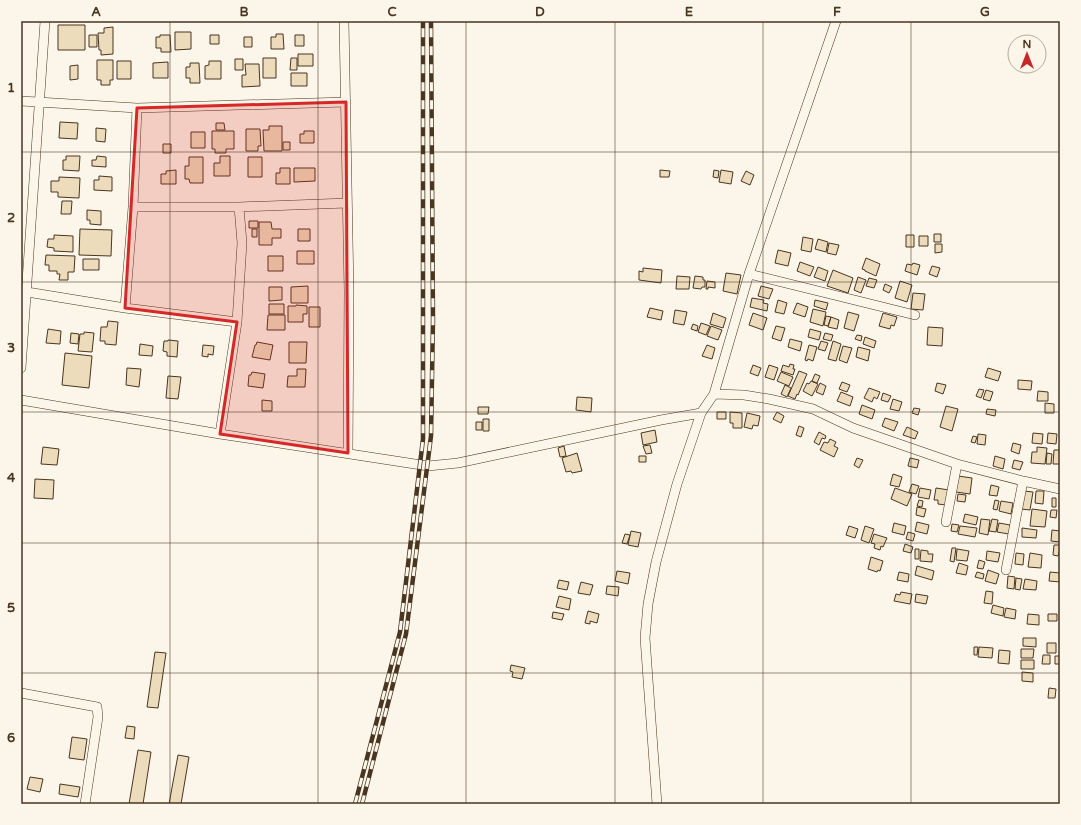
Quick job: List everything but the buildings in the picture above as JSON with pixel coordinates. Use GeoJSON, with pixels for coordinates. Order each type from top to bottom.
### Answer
{"type":"FeatureCollection","features":[{"type":"Feature","properties":{"kind":"street"},"geometry":{"type":"LineString","coordinates":[[21,368],[24,291],[45,21]]}},
{"type":"Feature","properties":{"kind":"street"},"geometry":{"type":"LineString","coordinates":[[344,21],[349,292],[348,453]]}},
{"type":"Feature","properties":{"kind":"street"},"geometry":{"type":"LineString","coordinates":[[657,804],[645,638],[648,604],[656,562],[675,491],[701,413],[714,394],[749,274],[836,21]]}},
{"type":"Feature","properties":{"kind":"street"},"geometry":{"type":"LineString","coordinates":[[21,101],[137,108],[346,102]]}},
{"type":"Feature","properties":{"kind":"street"},"geometry":{"type":"LineString","coordinates":[[125,308],[133,207],[137,108]]}},
{"type":"Feature","properties":{"kind":"street"},"geometry":{"type":"LineString","coordinates":[[133,207],[239,207],[348,203]]}},
{"type":"Feature","properties":{"kind":"street"},"geometry":{"type":"LineString","coordinates":[[220,434],[237,322],[242,243],[239,207]]}},
{"type":"Feature","properties":{"kind":"street"},"geometry":{"type":"LineString","coordinates":[[749,274],[915,315]]}},
{"type":"Feature","properties":{"kind":"street"},"geometry":{"type":"LineString","coordinates":[[24,291],[125,308],[237,322]]}},
{"type":"Feature","properties":{"kind":"street"},"geometry":{"type":"LineString","coordinates":[[714,394],[744,395],[813,409],[853,428],[956,464],[1060,489]]}},
{"type":"Feature","properties":{"kind":"street"},"geometry":{"type":"LineString","coordinates":[[21,400],[220,434],[428,466],[458,463],[661,420],[701,413]]}},
{"type":"Feature","properties":{"kind":"street"},"geometry":{"type":"LineString","coordinates":[[946,522],[956,464]]}},
{"type":"Feature","properties":{"kind":"street"},"geometry":{"type":"LineString","coordinates":[[1006,570],[1023,481]]}},
{"type":"Feature","properties":{"kind":"street"},"geometry":{"type":"LineString","coordinates":[[21,693],[97,707],[98,717],[85,804]]}},
{"type":"Feature","properties":{"kind":"highlighted area"},"geometry":{"type":"Polygon","coordinates":[[[346,102],[348,453],[220,434],[237,322],[125,308],[137,108],[346,102]]]}},
{"type":"Feature","properties":{"kind":"railway"},"geometry":{"type":"LineString","coordinates":[[355,804],[400,632],[423,439],[423,21]]}},
{"type":"Feature","properties":{"kind":"railway"},"geometry":{"type":"LineString","coordinates":[[362,804],[406,634],[431,436],[433,320],[431,21]]}}]}
